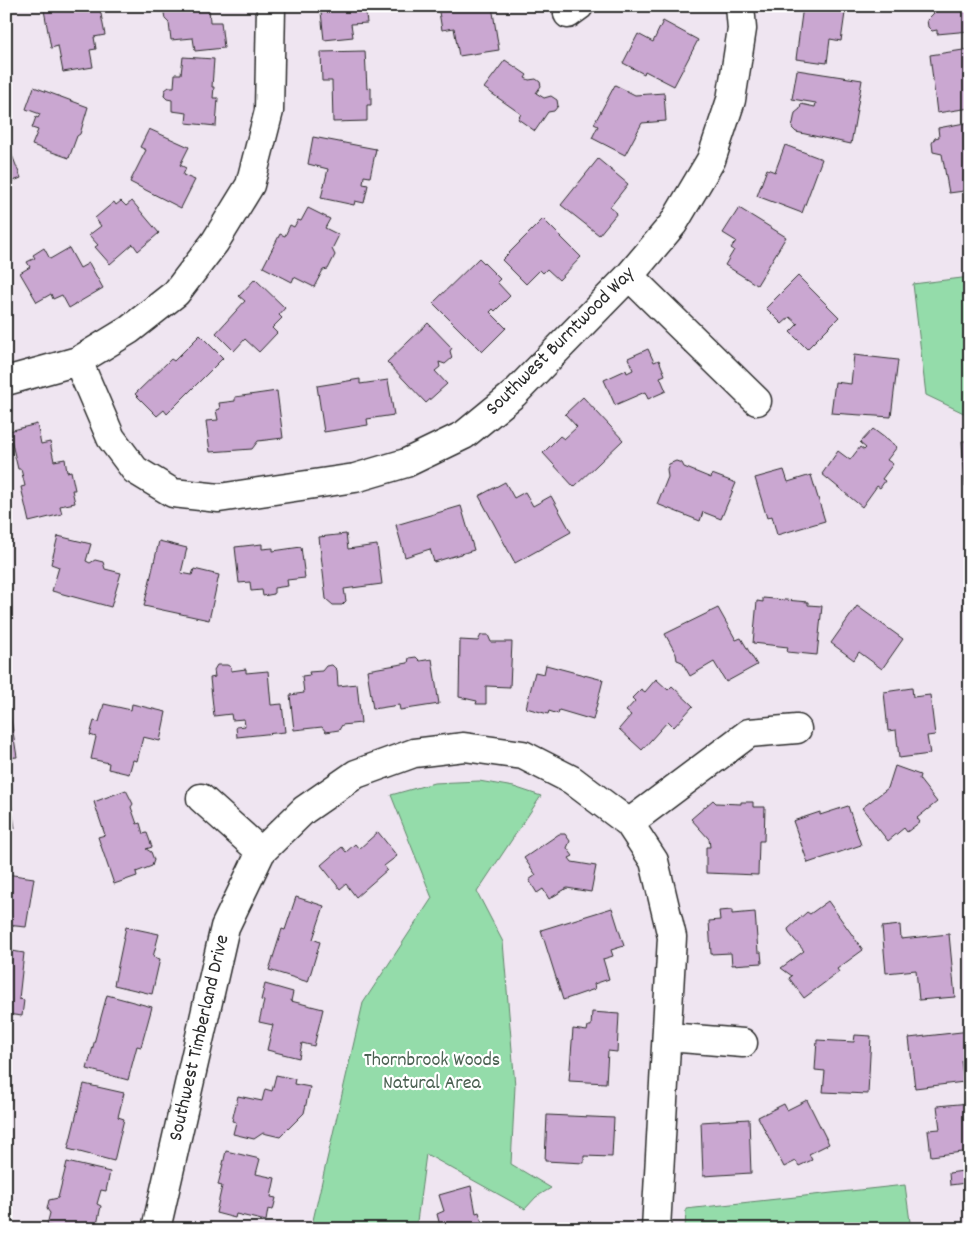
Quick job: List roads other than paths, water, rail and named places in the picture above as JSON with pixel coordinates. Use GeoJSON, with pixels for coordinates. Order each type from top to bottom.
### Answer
{"type":"FeatureCollection","features":[{"type":"Feature","properties":{"kind":"street"},"geometry":{"type":"LineString","coordinates":[[6,381],[78,360],[128,330],[176,293],[215,242],[250,185],[269,111],[271,6]]}},
{"type":"Feature","properties":{"kind":"street","name":"Southwest Burntwood Way"},"geometry":{"type":"LineString","coordinates":[[78,360],[111,438],[135,470],[173,493],[219,498],[355,478],[406,463],[464,435],[514,394],[629,276],[673,224],[711,160],[731,100],[742,29],[740,6]]}},
{"type":"Feature","properties":{"kind":"street"},"geometry":{"type":"LineString","coordinates":[[629,276],[756,401]]}},
{"type":"Feature","properties":{"kind":"street"},"geometry":{"type":"LineString","coordinates":[[629,823],[749,733],[797,729]]}},
{"type":"Feature","properties":{"kind":"street","name":"Southwest Timberland Drive"},"geometry":{"type":"LineString","coordinates":[[156,1229],[225,927],[261,852],[304,810],[356,774],[414,753],[439,749],[477,748],[523,756],[572,780],[629,823],[654,861],[672,937],[656,1229]]}},
{"type":"Feature","properties":{"kind":"street"},"geometry":{"type":"LineString","coordinates":[[201,798],[261,852]]}},
{"type":"Feature","properties":{"kind":"street"},"geometry":{"type":"LineString","coordinates":[[668,1037],[743,1043]]}},
{"type":"Feature","properties":{"kind":"park label","name":"Thornbrook Woods Natural Area"},"geometry":{"type":"Point","coordinates":[432,1072]}}]}
